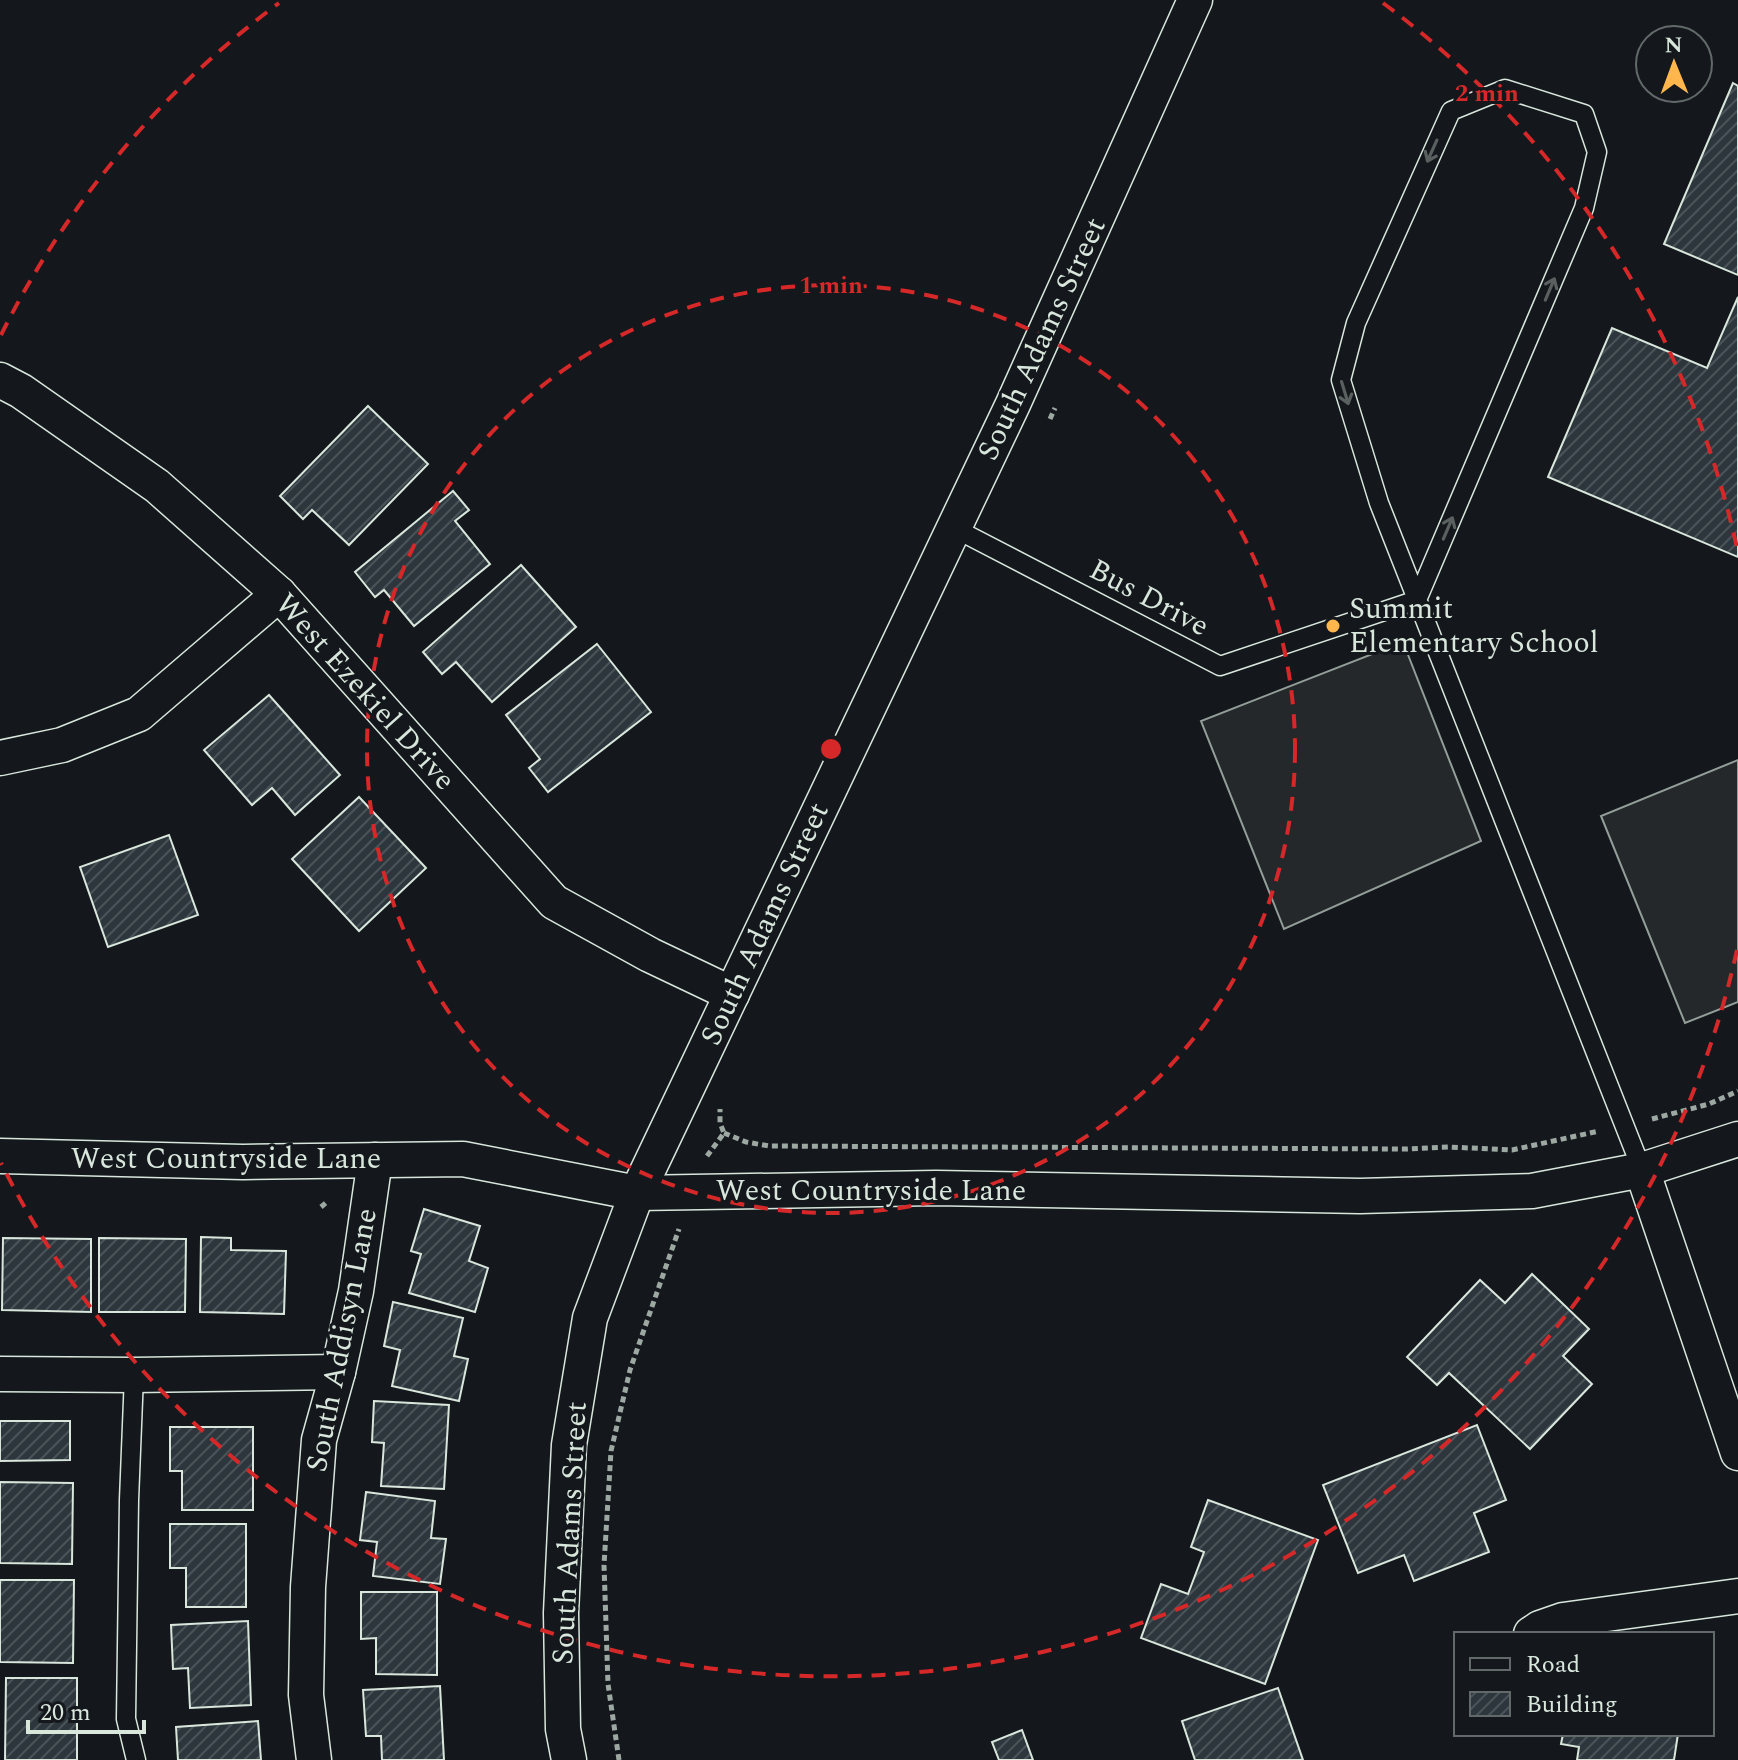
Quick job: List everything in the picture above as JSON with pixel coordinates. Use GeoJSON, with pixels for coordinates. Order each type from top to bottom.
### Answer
{"type":"FeatureCollection","features":[{"type":"Feature","properties":{"kind":"street","name":"South Adams Street"},"geometry":{"type":"LineString","coordinates":[[569,1760],[563,1729],[561,1613],[569,1445],[590,1318],[637,1193],[1013,404],[1195,0]]}},
{"type":"Feature","properties":{"kind":"street","name":"West Ezekiel Drive"},"geometry":{"type":"LineString","coordinates":[[0,380],[21,391],[157,486],[279,594],[554,902],[650,955],[732,994]]}},
{"type":"Feature","properties":{"kind":"street"},"geometry":{"type":"LineString","coordinates":[[0,758],[62,745],[139,714],[279,594]]}},
{"type":"Feature","properties":{"kind":"street","name":"West Countryside Lane"},"geometry":{"type":"LineString","coordinates":[[0,1156],[243,1162],[463,1159],[637,1193],[936,1188],[1360,1196],[1532,1191],[1642,1170],[1738,1139]]}},
{"type":"Feature","properties":{"kind":"street","name":"South Addisyn Lane"},"geometry":{"type":"LineString","coordinates":[[314,1760],[306,1695],[308,1587],[319,1440],[356,1291],[375,1160]]}},
{"type":"Feature","properties":{"kind":"street"},"geometry":{"type":"LineString","coordinates":[[1642,1170],[1738,1453]]}},
{"type":"Feature","properties":{"kind":"street"},"geometry":{"type":"LineString","coordinates":[[0,1374],[338,1372]]}},
{"type":"Feature","properties":{"kind":"street"},"geometry":{"type":"LineString","coordinates":[[1534,1632],[1563,1620],[1738,1596]]}},
{"type":"Feature","properties":{"kind":"lane"},"geometry":{"type":"LineString","coordinates":[[1417,600],[1584,208],[1597,152],[1584,114],[1505,89],[1451,111],[1356,323],[1341,380],[1379,503],[1417,600],[1642,1170]]}},
{"type":"Feature","properties":{"kind":"lane","name":"Bus Drive"},"geometry":{"type":"LineString","coordinates":[[954,528],[1220,666],[1417,600]]}},
{"type":"Feature","properties":{"kind":"lane"},"geometry":{"type":"LineString","coordinates":[[134,1375],[126,1719],[136,1760]]}},
{"type":"Feature","properties":{"kind":"path"},"geometry":{"type":"LineString","coordinates":[[1709,1104],[1738,1091]]}},
{"type":"Feature","properties":{"kind":"path"},"geometry":{"type":"LineString","coordinates":[[724,1133],[746,1142],[769,1146],[1449,1147],[1512,1150]]}},
{"type":"Feature","properties":{"kind":"path"},"geometry":{"type":"LineString","coordinates":[[321,1207],[328,1201]]}},
{"type":"Feature","properties":{"kind":"path"},"geometry":{"type":"LineString","coordinates":[[619,1760],[608,1684],[604,1565],[611,1451],[630,1370],[680,1226]]}},
{"type":"Feature","properties":{"kind":"shaded area"},"geometry":{"type":"Polygon","coordinates":[[[1403,642],[1481,841],[1284,929],[1201,721],[1403,642]]]}},
{"type":"Feature","properties":{"kind":"shaded area"},"geometry":{"type":"Polygon","coordinates":[[[1738,760],[1738,1002],[1685,1023],[1601,816],[1738,760]]]}},
{"type":"Feature","properties":{"kind":"building"},"geometry":{"type":"Polygon","coordinates":[[[1733,83],[1738,86],[1738,275],[1664,244],[1733,83]]]}},
{"type":"Feature","properties":{"kind":"building"},"geometry":{"type":"Polygon","coordinates":[[[1738,297],[1738,557],[1548,477],[1612,328],[1707,368],[1738,297]]]}},
{"type":"Feature","properties":{"kind":"building"},"geometry":{"type":"Polygon","coordinates":[[[368,406],[428,464],[349,545],[312,510],[303,519],[280,496],[368,406]]]}},
{"type":"Feature","properties":{"kind":"building"},"geometry":{"type":"Polygon","coordinates":[[[453,491],[469,510],[455,521],[490,564],[414,626],[384,590],[375,597],[355,572],[453,491]]]}},
{"type":"Feature","properties":{"kind":"building"},"geometry":{"type":"Polygon","coordinates":[[[521,565],[576,627],[492,702],[456,662],[442,674],[423,652],[521,565]]]}},
{"type":"Feature","properties":{"kind":"building"},"geometry":{"type":"Polygon","coordinates":[[[597,644],[651,712],[548,792],[529,768],[540,759],[506,715],[597,644]]]}},
{"type":"Feature","properties":{"kind":"building"},"geometry":{"type":"Polygon","coordinates":[[[269,695],[340,775],[295,815],[272,788],[252,805],[204,750],[269,695]]]}},
{"type":"Feature","properties":{"kind":"building"},"geometry":{"type":"Polygon","coordinates":[[[359,797],[426,868],[359,931],[292,859],[359,797]]]}},
{"type":"Feature","properties":{"kind":"building"},"geometry":{"type":"Polygon","coordinates":[[[169,835],[198,915],[108,947],[80,867],[169,835]]]}},
{"type":"Feature","properties":{"kind":"building"},"geometry":{"type":"Polygon","coordinates":[[[424,1209],[480,1226],[469,1261],[488,1268],[475,1312],[409,1293],[421,1254],[411,1251],[424,1209]]]}},
{"type":"Feature","properties":{"kind":"building"},"geometry":{"type":"Polygon","coordinates":[[[201,1237],[231,1238],[231,1250],[286,1251],[284,1314],[200,1312],[201,1237]]]}},
{"type":"Feature","properties":{"kind":"building"},"geometry":{"type":"Polygon","coordinates":[[[3,1238],[91,1239],[91,1312],[2,1310],[3,1238]]]}},
{"type":"Feature","properties":{"kind":"building"},"geometry":{"type":"Polygon","coordinates":[[[99,1238],[186,1239],[185,1312],[99,1312],[99,1238]]]}},
{"type":"Feature","properties":{"kind":"building"},"geometry":{"type":"Polygon","coordinates":[[[1532,1274],[1589,1329],[1563,1356],[1592,1384],[1530,1449],[1449,1373],[1437,1385],[1407,1357],[1480,1280],[1505,1303],[1532,1274]]]}},
{"type":"Feature","properties":{"kind":"building"},"geometry":{"type":"Polygon","coordinates":[[[393,1302],[463,1318],[454,1356],[468,1359],[459,1401],[392,1386],[400,1350],[384,1346],[393,1302]]]}},
{"type":"Feature","properties":{"kind":"building"},"geometry":{"type":"Polygon","coordinates":[[[374,1401],[449,1405],[444,1489],[381,1486],[384,1443],[372,1442],[374,1401]]]}},
{"type":"Feature","properties":{"kind":"building"},"geometry":{"type":"Polygon","coordinates":[[[0,1421],[70,1421],[70,1460],[0,1461],[0,1421]]]}},
{"type":"Feature","properties":{"kind":"building"},"geometry":{"type":"Polygon","coordinates":[[[1477,1425],[1506,1500],[1474,1513],[1489,1552],[1414,1581],[1404,1555],[1358,1573],[1323,1485],[1477,1425]]]}},
{"type":"Feature","properties":{"kind":"building"},"geometry":{"type":"Polygon","coordinates":[[[170,1427],[253,1427],[253,1510],[182,1510],[182,1471],[170,1471],[170,1427]]]}},
{"type":"Feature","properties":{"kind":"building"},"geometry":{"type":"Polygon","coordinates":[[[0,1482],[73,1483],[72,1564],[0,1563],[0,1482]]]}},
{"type":"Feature","properties":{"kind":"building"},"geometry":{"type":"Polygon","coordinates":[[[366,1492],[435,1501],[431,1538],[446,1539],[440,1584],[373,1576],[377,1542],[360,1540],[366,1492]]]}},
{"type":"Feature","properties":{"kind":"building"},"geometry":{"type":"Polygon","coordinates":[[[1208,1500],[1318,1540],[1265,1684],[1141,1638],[1161,1584],[1188,1594],[1204,1552],[1191,1547],[1208,1500]]]}},
{"type":"Feature","properties":{"kind":"building"},"geometry":{"type":"Polygon","coordinates":[[[170,1524],[246,1524],[246,1607],[186,1607],[186,1568],[170,1568],[170,1524]]]}},
{"type":"Feature","properties":{"kind":"building"},"geometry":{"type":"Polygon","coordinates":[[[0,1580],[74,1580],[73,1663],[0,1662],[0,1580]]]}},
{"type":"Feature","properties":{"kind":"building"},"geometry":{"type":"Polygon","coordinates":[[[361,1592],[437,1592],[437,1675],[376,1674],[376,1638],[361,1639],[361,1592]]]}},
{"type":"Feature","properties":{"kind":"building"},"geometry":{"type":"Polygon","coordinates":[[[248,1621],[251,1705],[190,1708],[188,1668],[173,1669],[171,1625],[248,1621]]]}},
{"type":"Feature","properties":{"kind":"building"},"geometry":{"type":"Polygon","coordinates":[[[6,1678],[77,1678],[77,1760],[5,1760],[6,1678]]]}},
{"type":"Feature","properties":{"kind":"building"},"geometry":{"type":"Polygon","coordinates":[[[440,1686],[444,1760],[382,1760],[381,1736],[366,1736],[363,1690],[440,1686]]]}},
{"type":"Feature","properties":{"kind":"building"},"geometry":{"type":"Polygon","coordinates":[[[1278,1688],[1303,1760],[1195,1760],[1182,1721],[1278,1688]]]}},
{"type":"Feature","properties":{"kind":"building"},"geometry":{"type":"Polygon","coordinates":[[[258,1721],[261,1760],[178,1760],[176,1727],[258,1721]]]}},
{"type":"Feature","properties":{"kind":"building"},"geometry":{"type":"Polygon","coordinates":[[[1022,1730],[1033,1760],[999,1760],[992,1742],[1022,1730]]]}},
{"type":"Feature","properties":{"kind":"building"},"geometry":{"type":"Polygon","coordinates":[[[1563,1736],[1678,1736],[1674,1760],[1577,1760],[1579,1747],[1561,1744],[1563,1736]]]}},
{"type":"Feature","properties":{"kind":"place","name":"Summit Elementary School"},"geometry":{"type":"Point","coordinates":[1333,626]}}]}
